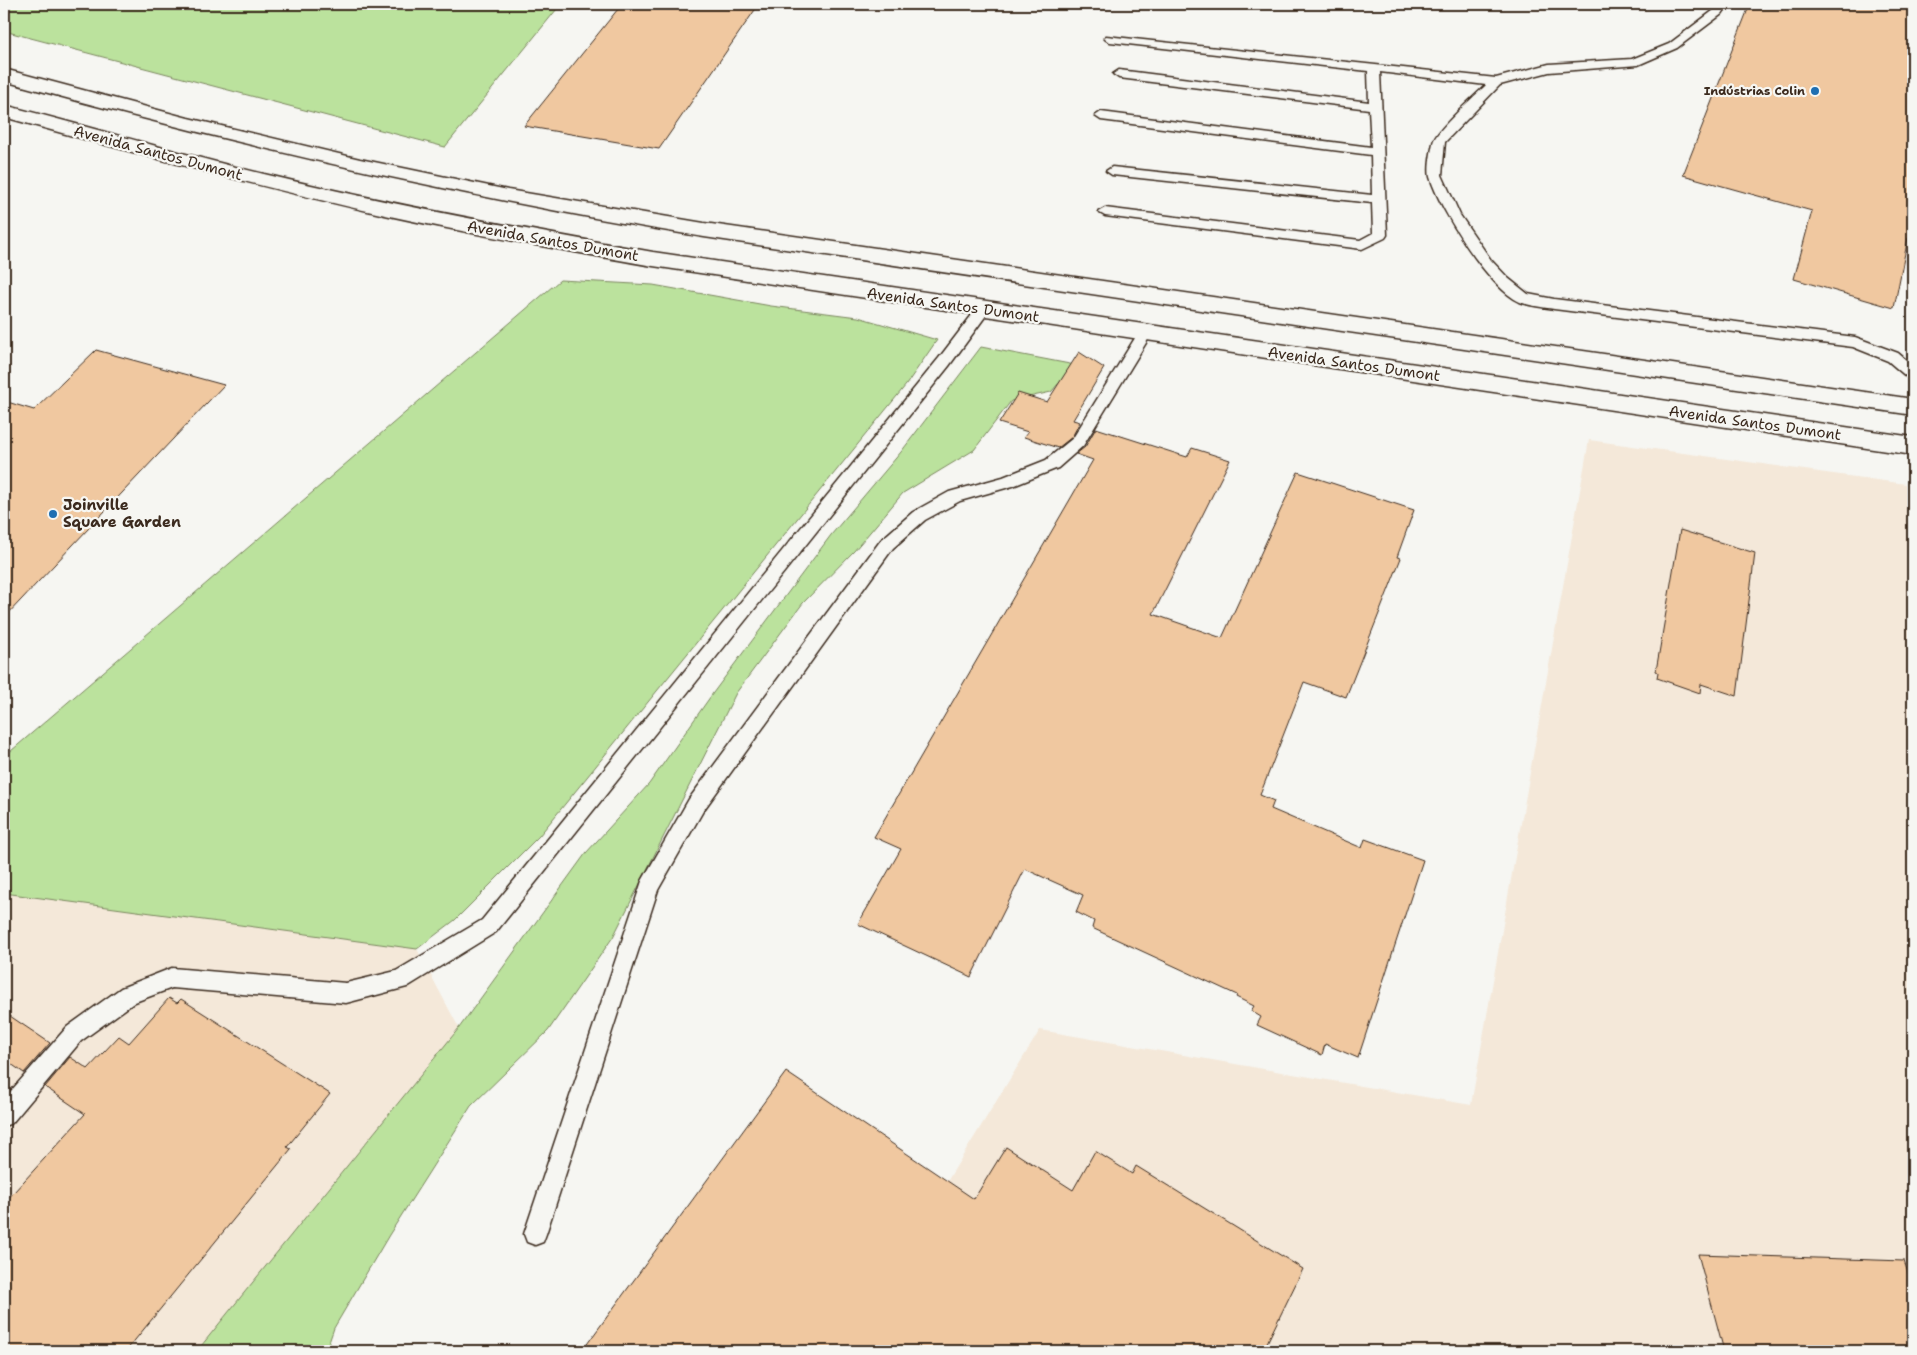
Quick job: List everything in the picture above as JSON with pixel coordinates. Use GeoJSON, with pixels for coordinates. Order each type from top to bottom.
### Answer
{"type":"FeatureCollection","features":[{"type":"Feature","properties":{"kind":"main road"},"geometry":{"type":"LineString","coordinates":[[4,75],[286,149],[481,191],[593,212],[723,233],[1913,407]]}},
{"type":"Feature","properties":{"kind":"main road","name":"Avenida Santos Dumont"},"geometry":{"type":"LineString","coordinates":[[4,111],[227,172],[350,201],[487,230],[653,259],[984,310],[1913,446]]}},
{"type":"Feature","properties":{"kind":"lane"},"geometry":{"type":"LineString","coordinates":[[1110,38],[1496,82],[1549,68],[1634,62],[1673,46],[1718,12],[1723,4]]}},
{"type":"Feature","properties":{"kind":"lane"},"geometry":{"type":"LineString","coordinates":[[1105,212],[1362,245],[1380,235],[1374,68]]}},
{"type":"Feature","properties":{"kind":"lane"},"geometry":{"type":"LineString","coordinates":[[1119,74],[1375,106]]}},
{"type":"Feature","properties":{"kind":"lane"},"geometry":{"type":"LineString","coordinates":[[1496,82],[1462,115],[1439,141],[1436,175],[1453,215],[1486,263],[1503,281],[1524,298],[1554,304],[1855,342],[1893,357],[1913,374]]}},
{"type":"Feature","properties":{"kind":"lane"},"geometry":{"type":"LineString","coordinates":[[1101,116],[1377,152]]}},
{"type":"Feature","properties":{"kind":"lane"},"geometry":{"type":"LineString","coordinates":[[1112,171],[1378,200]]}},
{"type":"Feature","properties":{"kind":"lane"},"geometry":{"type":"LineString","coordinates":[[4,1115],[74,1034],[128,995],[172,978],[346,994],[400,980],[489,926],[984,310]]}},
{"type":"Feature","properties":{"kind":"lane"},"geometry":{"type":"LineString","coordinates":[[535,1234],[649,887],[696,805],[887,544],[918,516],[955,496],[1007,482],[1052,464],[1078,442],[1145,333]]}},
{"type":"Feature","properties":{"kind":"shaded area"},"geometry":{"type":"Polygon","coordinates":[[[1589,440],[1913,485],[1913,1351],[843,1351],[1040,1030],[1471,1105],[1589,440]]]}},
{"type":"Feature","properties":{"kind":"shaded area"},"geometry":{"type":"Polygon","coordinates":[[[4,893],[417,949],[459,1028],[197,1351],[4,1351],[4,893]]]}},
{"type":"Feature","properties":{"kind":"green space"},"geometry":{"type":"Polygon","coordinates":[[[4,4],[561,4],[445,147],[4,31],[4,4]]]}},
{"type":"Feature","properties":{"kind":"green space"},"geometry":{"type":"Polygon","coordinates":[[[560,280],[653,285],[771,306],[858,317],[937,340],[906,385],[539,836],[455,920],[417,949],[4,893],[4,757],[560,280]]]}},
{"type":"Feature","properties":{"kind":"green space"},"geometry":{"type":"Polygon","coordinates":[[[981,347],[1075,365],[1051,392],[1011,401],[974,450],[903,493],[854,551],[803,603],[736,693],[613,937],[548,1031],[471,1106],[389,1235],[334,1328],[326,1351],[197,1351],[459,1028],[586,853],[649,784],[713,693],[831,535],[901,452],[981,347]]]}},
{"type":"Feature","properties":{"kind":"building"},"geometry":{"type":"Polygon","coordinates":[[[622,4],[759,4],[659,149],[524,126],[622,4]]]}},
{"type":"Feature","properties":{"kind":"building","name":"Indústrias Colin"},"geometry":{"type":"Polygon","coordinates":[[[1750,4],[1898,4],[1913,7],[1913,240],[1908,238],[1894,308],[1794,279],[1812,211],[1683,175],[1750,4]]]}},
{"type":"Feature","properties":{"kind":"building","name":"Joinville Square Garden"},"geometry":{"type":"Polygon","coordinates":[[[96,350],[224,385],[4,618],[4,401],[34,410],[96,350]]]}},
{"type":"Feature","properties":{"kind":"building"},"geometry":{"type":"Polygon","coordinates":[[[1079,352],[1104,368],[1073,420],[1080,422],[1072,437],[1058,448],[1024,437],[1028,432],[999,423],[1018,393],[1047,402],[1079,352]]]}},
{"type":"Feature","properties":{"kind":"building"},"geometry":{"type":"Polygon","coordinates":[[[1096,428],[1187,457],[1192,448],[1230,460],[1153,614],[1222,638],[1298,472],[1414,510],[1397,557],[1401,558],[1346,697],[1304,682],[1260,795],[1274,801],[1271,809],[1362,848],[1365,839],[1423,860],[1358,1058],[1325,1044],[1322,1055],[1257,1025],[1261,1017],[1251,1011],[1254,1006],[1236,997],[1237,995],[1092,928],[1094,921],[1076,912],[1083,895],[1025,869],[971,977],[858,924],[901,849],[874,837],[1093,460],[1076,454],[1085,447],[1096,428]]]}},
{"type":"Feature","properties":{"kind":"building"},"geometry":{"type":"Polygon","coordinates":[[[1680,530],[1755,553],[1737,696],[1701,684],[1700,693],[1657,678],[1658,672],[1656,671],[1680,530]]]}},
{"type":"Feature","properties":{"kind":"building"},"geometry":{"type":"Polygon","coordinates":[[[169,998],[177,1003],[181,999],[330,1094],[287,1147],[291,1149],[126,1351],[4,1351],[4,1203],[85,1114],[45,1087],[70,1057],[88,1069],[119,1036],[129,1043],[169,998]]]}},
{"type":"Feature","properties":{"kind":"building"},"geometry":{"type":"Polygon","coordinates":[[[4,1012],[50,1043],[24,1073],[4,1059],[4,1012]]]}},
{"type":"Feature","properties":{"kind":"building"},"geometry":{"type":"Polygon","coordinates":[[[786,1072],[974,1199],[1006,1147],[1073,1190],[1095,1151],[1132,1174],[1136,1166],[1303,1269],[1263,1351],[582,1351],[786,1072]]]}},
{"type":"Feature","properties":{"kind":"building"},"geometry":{"type":"Polygon","coordinates":[[[1698,1254],[1904,1261],[1913,1288],[1913,1351],[1724,1351],[1698,1254]]]}},
{"type":"Feature","properties":{"kind":"place","name":"Indústrias Colin"},"geometry":{"type":"Point","coordinates":[1815,91]}},
{"type":"Feature","properties":{"kind":"place","name":"Joinville Square Garden"},"geometry":{"type":"Point","coordinates":[53,514]}}]}
